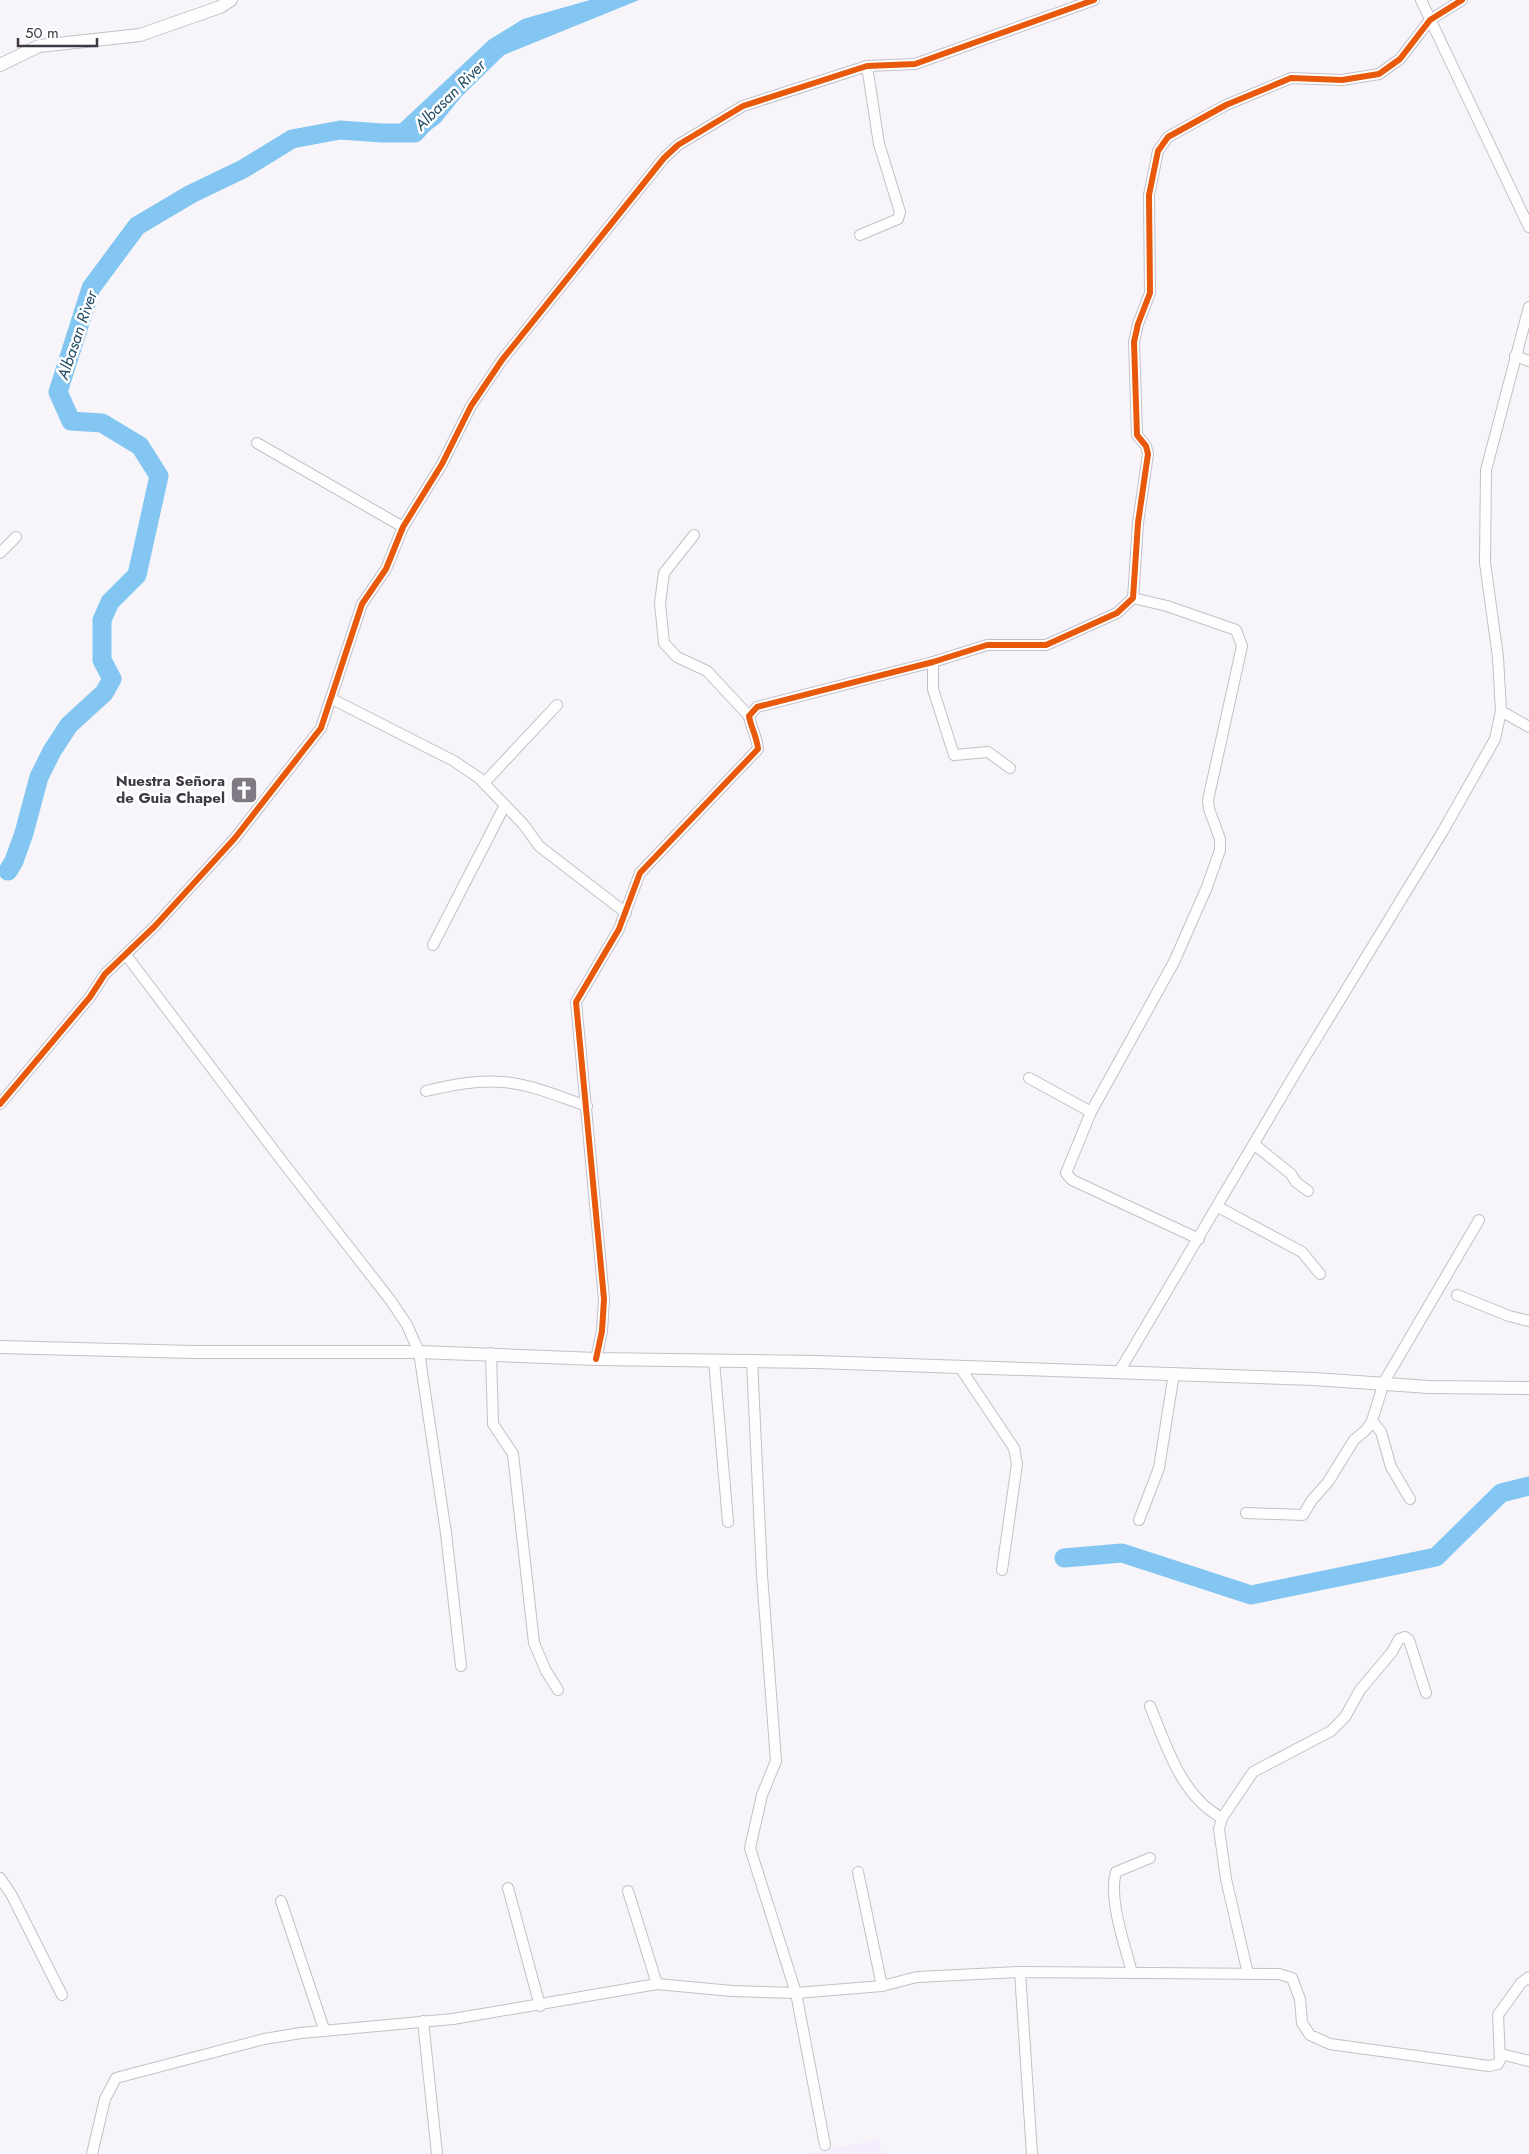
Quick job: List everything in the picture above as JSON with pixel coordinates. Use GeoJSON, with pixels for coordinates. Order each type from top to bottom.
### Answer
{"type":"FeatureCollection","features":[{"type":"Feature","properties":{"kind":"street"},"geometry":{"type":"LineString","coordinates":[[0,65],[39,46],[140,35],[220,7],[231,0]]}},
{"type":"Feature","properties":{"kind":"street"},"geometry":{"type":"LineString","coordinates":[[0,1104],[90,997],[105,974],[126,955],[240,832],[321,728],[362,604],[386,570],[403,527],[442,464],[471,406],[502,360],[664,158],[678,145],[743,106],[867,66],[915,64],[1094,0]]}},
{"type":"Feature","properties":{"kind":"street"},"geometry":{"type":"LineString","coordinates":[[1421,0],[1529,227]]}},
{"type":"Feature","properties":{"kind":"street"},"geometry":{"type":"LineString","coordinates":[[749,716],[758,707],[933,662],[987,645],[1046,645],[1117,612],[1133,598],[1138,523],[1148,454],[1146,446],[1137,435],[1134,342],[1138,324],[1150,293],[1149,195],[1158,151],[1168,137],[1226,105],[1291,78],[1342,80],[1379,74],[1400,59],[1430,20],[1462,0]]}},
{"type":"Feature","properties":{"kind":"street"},"geometry":{"type":"LineString","coordinates":[[860,236],[898,219],[900,212],[878,144],[867,66]]}},
{"type":"Feature","properties":{"kind":"street"},"geometry":{"type":"LineString","coordinates":[[1119,1372],[1255,1145],[1298,1067],[1398,907],[1496,739],[1501,710],[1498,658],[1485,563],[1484,493],[1486,470],[1492,441],[1529,306]]}},
{"type":"Feature","properties":{"kind":"street"},"geometry":{"type":"LineString","coordinates":[[1515,356],[1529,361]]}},
{"type":"Feature","properties":{"kind":"street"},"geometry":{"type":"LineString","coordinates":[[257,443],[403,527]]}},
{"type":"Feature","properties":{"kind":"street"},"geometry":{"type":"LineString","coordinates":[[596,1359],[602,1331],[604,1299],[576,1002],[619,929],[640,873],[758,749],[758,739],[751,728],[749,716],[707,671],[677,657],[664,643],[660,603],[664,574],[694,534]]}},
{"type":"Feature","properties":{"kind":"street"},"geometry":{"type":"LineString","coordinates":[[0,553],[16,537]]}},
{"type":"Feature","properties":{"kind":"street"},"geometry":{"type":"LineString","coordinates":[[1133,598],[1167,606],[1236,630],[1242,646],[1208,800],[1209,809],[1220,839],[1215,865],[1174,962],[1091,1112],[1066,1167],[1067,1176],[1199,1239]]}},
{"type":"Feature","properties":{"kind":"street"},"geometry":{"type":"LineString","coordinates":[[933,662],[933,689],[954,755],[988,752],[1010,768]]}},
{"type":"Feature","properties":{"kind":"street"},"geometry":{"type":"LineString","coordinates":[[332,698],[454,761],[484,784],[524,825],[539,846],[626,913]]}},
{"type":"Feature","properties":{"kind":"street"},"geometry":{"type":"LineString","coordinates":[[484,784],[557,705]]}},
{"type":"Feature","properties":{"kind":"street"},"geometry":{"type":"LineString","coordinates":[[1501,710],[1529,727]]}},
{"type":"Feature","properties":{"kind":"street"},"geometry":{"type":"LineString","coordinates":[[433,945],[505,805]]}},
{"type":"Feature","properties":{"kind":"street"},"geometry":{"type":"LineString","coordinates":[[126,955],[391,1301],[407,1325],[419,1352],[446,1533],[461,1666]]}},
{"type":"Feature","properties":{"kind":"street"},"geometry":{"type":"LineString","coordinates":[[1029,1078],[1091,1112]]}},
{"type":"Feature","properties":{"kind":"street"},"geometry":{"type":"LineString","coordinates":[[426,1091],[463,1083],[502,1082],[528,1086],[587,1106]]}},
{"type":"Feature","properties":{"kind":"street"},"geometry":{"type":"LineString","coordinates":[[1255,1145],[1291,1174],[1296,1182],[1308,1191]]}},
{"type":"Feature","properties":{"kind":"street"},"geometry":{"type":"LineString","coordinates":[[1218,1207],[1302,1252],[1320,1274]]}},
{"type":"Feature","properties":{"kind":"street"},"geometry":{"type":"LineString","coordinates":[[1246,1513],[1303,1515],[1312,1500],[1328,1482],[1354,1440],[1366,1430],[1372,1420],[1384,1382],[1479,1220]]}},
{"type":"Feature","properties":{"kind":"street"},"geometry":{"type":"LineString","coordinates":[[1457,1295],[1509,1316],[1529,1321]]}},
{"type":"Feature","properties":{"kind":"street"},"geometry":{"type":"LineString","coordinates":[[0,1347],[193,1352],[491,1353],[596,1359],[752,1360],[959,1366],[1384,1382],[1429,1387],[1529,1388]]}},
{"type":"Feature","properties":{"kind":"street"},"geometry":{"type":"LineString","coordinates":[[491,1353],[493,1424],[513,1454],[534,1643],[546,1671],[558,1690]]}},
{"type":"Feature","properties":{"kind":"street"},"geometry":{"type":"LineString","coordinates":[[752,1360],[762,1574],[776,1761],[762,1795],[750,1848],[796,1993],[825,2145]]}},
{"type":"Feature","properties":{"kind":"street"},"geometry":{"type":"LineString","coordinates":[[714,1361],[728,1522]]}},
{"type":"Feature","properties":{"kind":"street"},"geometry":{"type":"LineString","coordinates":[[959,1366],[1014,1448],[1016,1464],[1002,1570]]}},
{"type":"Feature","properties":{"kind":"street"},"geometry":{"type":"LineString","coordinates":[[1139,1520],[1159,1468],[1174,1374]]}},
{"type":"Feature","properties":{"kind":"street"},"geometry":{"type":"LineString","coordinates":[[1372,1420],[1381,1432],[1391,1467],[1410,1498]]}},
{"type":"Feature","properties":{"kind":"street"},"geometry":{"type":"LineString","coordinates":[[1248,1974],[1226,1879],[1219,1829],[1222,1818],[1253,1772],[1331,1731],[1345,1717],[1360,1690],[1392,1652],[1399,1639],[1404,1637],[1410,1640],[1426,1693]]}},
{"type":"Feature","properties":{"kind":"street"},"geometry":{"type":"LineString","coordinates":[[1150,1706],[1175,1766],[1202,1804],[1222,1818]]}},
{"type":"Feature","properties":{"kind":"street"},"geometry":{"type":"LineString","coordinates":[[1132,1973],[1118,1914],[1113,1880],[1116,1872],[1150,1858]]}},
{"type":"Feature","properties":{"kind":"street"},"geometry":{"type":"LineString","coordinates":[[858,1872],[882,1986]]}},
{"type":"Feature","properties":{"kind":"street"},"geometry":{"type":"LineString","coordinates":[[0,1878],[11,1894],[62,1994]]}},
{"type":"Feature","properties":{"kind":"street"},"geometry":{"type":"LineString","coordinates":[[508,1888],[540,2006]]}},
{"type":"Feature","properties":{"kind":"street"},"geometry":{"type":"LineString","coordinates":[[628,1891],[657,1984]]}},
{"type":"Feature","properties":{"kind":"street"},"geometry":{"type":"LineString","coordinates":[[281,1901],[324,2029]]}},
{"type":"Feature","properties":{"kind":"street"},"geometry":{"type":"LineString","coordinates":[[1020,1972],[1032,2154]]}},
{"type":"Feature","properties":{"kind":"street"},"geometry":{"type":"LineString","coordinates":[[92,2154],[105,2099],[116,2078],[264,2039],[324,2029],[453,2019],[540,2006],[657,1984],[732,1991],[796,1993],[882,1986],[917,1977],[1020,1972],[1279,1974],[1292,1978],[1300,2000],[1302,2022],[1310,2035],[1330,2044],[1474,2066],[1498,2064],[1501,2054],[1498,2015],[1521,1983],[1529,1977]]}},
{"type":"Feature","properties":{"kind":"street"},"geometry":{"type":"LineString","coordinates":[[423,2021],[437,2154]]}},
{"type":"Feature","properties":{"kind":"street"},"geometry":{"type":"LineString","coordinates":[[1501,2054],[1529,2061]]}},
{"type":"Feature","properties":{"kind":"shaded area"},"geometry":{"type":"Polygon","coordinates":[[[879,2139],[882,2154],[810,2154],[879,2139]]]}},
{"type":"Feature","properties":{"kind":"water"},"geometry":{"type":"Polygon","coordinates":[[[590,0],[639,0],[504,55],[462,96],[440,123],[417,140],[394,129],[489,40],[523,19],[590,0]]]}},
{"type":"Feature","properties":{"kind":"waterway","name":"Albasan River"},"geometry":{"type":"LineString","coordinates":[[8,871],[14,861],[24,833],[39,777],[52,751],[69,725],[104,693],[112,679],[102,660],[102,620],[110,602],[137,575],[159,476],[140,446],[102,423],[71,421],[58,392],[91,288],[137,226],[191,194],[243,169],[292,139],[340,130],[415,133],[424,123]]}},
{"type":"Feature","properties":{"kind":"waterway"},"geometry":{"type":"LineString","coordinates":[[1064,1558],[1122,1553],[1251,1595],[1436,1557],[1501,1493],[1529,1486]]}},
{"type":"Feature","properties":{"kind":"cycle path"},"geometry":{"type":"LineString","coordinates":[[0,1104],[90,997],[105,974],[155,926],[235,838],[321,728],[362,604],[386,569],[403,527],[442,464],[471,406],[502,360],[664,158],[678,145],[743,106],[867,66],[915,64],[1094,0]]}},
{"type":"Feature","properties":{"kind":"cycle path"},"geometry":{"type":"LineString","coordinates":[[596,1359],[602,1331],[604,1299],[576,1002],[619,929],[640,873],[758,749],[749,716],[757,707],[933,662],[987,645],[1046,645],[1117,613],[1133,598],[1138,523],[1148,454],[1146,446],[1137,435],[1134,342],[1138,324],[1150,293],[1149,195],[1158,151],[1168,137],[1226,105],[1291,78],[1342,80],[1379,74],[1400,59],[1430,20],[1462,0]]}},
{"type":"Feature","properties":{"kind":"place","name":"Nuestra Señora de Guia Chapel"},"geometry":{"type":"Point","coordinates":[244,790]}}]}
